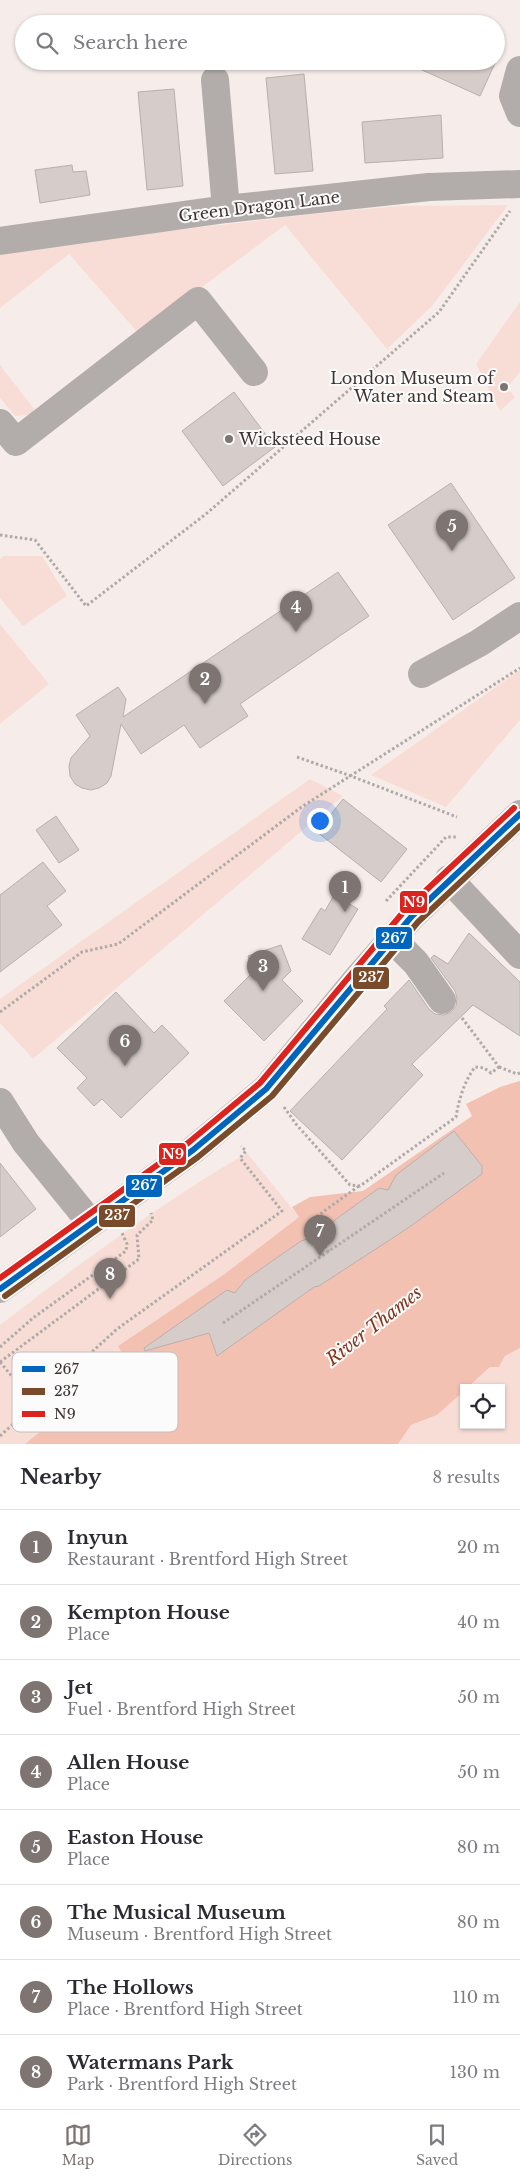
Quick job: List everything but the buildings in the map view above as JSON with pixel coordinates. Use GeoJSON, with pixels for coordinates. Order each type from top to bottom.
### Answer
{"type":"FeatureCollection","features":[{"type":"Feature","properties":{"kind":"main road"},"geometry":{"type":"LineString","coordinates":[[0,1289],[192,1150],[236,1116],[266,1089],[412,916],[520,814]]}},
{"type":"Feature","properties":{"kind":"street"},"geometry":{"type":"LineString","coordinates":[[520,70],[513,96],[520,113]]}},
{"type":"Feature","properties":{"kind":"street"},"geometry":{"type":"LineString","coordinates":[[214,80],[226,209]]}},
{"type":"Feature","properties":{"kind":"street","name":"Green Dragon Lane"},"geometry":{"type":"LineString","coordinates":[[0,241],[226,209],[429,186],[517,194]]}},
{"type":"Feature","properties":{"kind":"street"},"geometry":{"type":"LineString","coordinates":[[0,423],[16,442],[198,301],[254,372]]}},
{"type":"Feature","properties":{"kind":"street"},"geometry":{"type":"LineString","coordinates":[[422,674],[479,643],[520,616]]}},
{"type":"Feature","properties":{"kind":"street"},"geometry":{"type":"LineString","coordinates":[[449,879],[486,916],[520,955]]}},
{"type":"Feature","properties":{"kind":"street"},"geometry":{"type":"LineString","coordinates":[[392,939],[416,963],[442,1000]]}},
{"type":"Feature","properties":{"kind":"street"},"geometry":{"type":"LineString","coordinates":[[0,1102],[26,1143],[91,1224]]}},
{"type":"Feature","properties":{"kind":"path"},"geometry":{"type":"LineString","coordinates":[[0,536],[35,540],[86,606],[206,514],[439,312],[517,194]]}},
{"type":"Feature","properties":{"kind":"path"},"geometry":{"type":"LineString","coordinates":[[0,1012],[82,952],[118,944],[303,806],[520,668]]}},
{"type":"Feature","properties":{"kind":"path"},"geometry":{"type":"LineString","coordinates":[[297,757],[457,817]]}},
{"type":"Feature","properties":{"kind":"path"},"geometry":{"type":"LineString","coordinates":[[389,897],[446,837],[456,837]]}},
{"type":"Feature","properties":{"kind":"path"},"geometry":{"type":"LineString","coordinates":[[466,1024],[499,1068],[517,1074],[520,1073]]}},
{"type":"Feature","properties":{"kind":"path"},"geometry":{"type":"LineString","coordinates":[[329,1252],[309,1222],[456,1118],[458,1104],[468,1077],[475,1067],[484,1068],[490,1073],[499,1068]]}},
{"type":"Feature","properties":{"kind":"path"},"geometry":{"type":"LineString","coordinates":[[285,1108],[296,1124],[350,1185],[360,1186]]}},
{"type":"Feature","properties":{"kind":"path"},"geometry":{"type":"LineString","coordinates":[[92,1352],[117,1329],[282,1211],[240,1158],[246,1151],[238,1143]]}},
{"type":"Feature","properties":{"kind":"path"},"geometry":{"type":"LineString","coordinates":[[223,1323],[444,1172]]}},
{"type":"Feature","properties":{"kind":"path"},"geometry":{"type":"LineString","coordinates":[[14,1352],[75,1309],[139,1259],[137,1235],[153,1220],[150,1208]]}},
{"type":"Feature","properties":{"kind":"path"},"geometry":{"type":"LineString","coordinates":[[0,1347],[33,1318],[126,1251],[127,1244],[119,1226]]}},
{"type":"Feature","properties":{"kind":"path"},"geometry":{"type":"LineString","coordinates":[[12,1354],[0,1362],[12,1376]]}},
{"type":"Feature","properties":{"kind":"path"},"geometry":{"type":"LineString","coordinates":[[0,1436],[12,1425]]}},
{"type":"Feature","properties":{"kind":"shaded area"},"geometry":{"type":"Polygon","coordinates":[[[508,205],[432,306],[387,349],[285,225],[139,334],[69,254],[0,308],[0,255],[59,244],[321,213],[401,206],[508,205]]]}},
{"type":"Feature","properties":{"kind":"shaded area","name":"London Museum of Water and Steam"},"geometry":{"type":"Polygon","coordinates":[[[520,302],[520,372],[507,388],[515,397],[500,411],[476,364],[520,302]]]}},
{"type":"Feature","properties":{"kind":"shaded area"},"geometry":{"type":"Polygon","coordinates":[[[0,365],[38,414],[15,416],[0,398],[0,365]]]}},
{"type":"Feature","properties":{"kind":"shaded area"},"geometry":{"type":"Polygon","coordinates":[[[4,556],[42,556],[67,596],[23,626],[0,598],[0,559],[4,556]]]}},
{"type":"Feature","properties":{"kind":"shaded area"},"geometry":{"type":"Polygon","coordinates":[[[0,624],[49,684],[0,724],[0,624]]]}},
{"type":"Feature","properties":{"kind":"shaded area"},"geometry":{"type":"Polygon","coordinates":[[[520,670],[520,720],[446,807],[371,775],[520,670]]]}},
{"type":"Feature","properties":{"kind":"shaded area"},"geometry":{"type":"Polygon","coordinates":[[[310,779],[343,796],[33,1059],[0,1023],[0,999],[310,779]]]}},
{"type":"Feature","properties":{"kind":"shaded area"},"geometry":{"type":"Polygon","coordinates":[[[247,1153],[299,1217],[226,1273],[118,1346],[121,1352],[12,1352],[12,1432],[40,1432],[25,1444],[0,1444],[0,1325],[121,1235],[215,1172],[247,1153]]]}},
{"type":"Feature","properties":{"kind":"shaded area"},"geometry":{"type":"Polygon","coordinates":[[[520,1348],[520,1444],[398,1444],[411,1425],[437,1415],[460,1395],[460,1429],[505,1429],[505,1384],[471,1384],[490,1367],[499,1367],[505,1356],[520,1348]]]}},
{"type":"Feature","properties":{"kind":"water","name":"River Thames"},"geometry":{"type":"Polygon","coordinates":[[[520,1081],[520,1348],[505,1356],[499,1367],[490,1367],[471,1384],[460,1384],[460,1395],[437,1415],[411,1425],[398,1444],[25,1444],[40,1432],[178,1432],[178,1352],[121,1352],[118,1346],[226,1273],[299,1217],[292,1207],[310,1197],[363,1191],[472,1116],[466,1104],[500,1087],[520,1081]]]}},
{"type":"Feature","properties":{"kind":"transit line","name":"N9"},"geometry":{"type":"LineString","coordinates":[[0,1278],[188,1143],[260,1083],[405,910],[514,808]]}},
{"type":"Feature","properties":{"kind":"transit line","name":"267"},"geometry":{"type":"LineString","coordinates":[[0,1289],[193,1150],[266,1089],[412,916],[520,814]]}},
{"type":"Feature","properties":{"kind":"transit line","name":"237"},"geometry":{"type":"LineString","coordinates":[[5,1296],[198,1157],[272,1096],[418,922],[520,826]]}},
{"type":"Feature","properties":{"kind":"place","name":"London Museum of Water and Steam"},"geometry":{"type":"Point","coordinates":[504,387]}},
{"type":"Feature","properties":{"kind":"place","name":"Wicksteed House"},"geometry":{"type":"Point","coordinates":[229,439]}},
{"type":"Feature","properties":{"kind":"place","name":"Easton House"},"geometry":{"type":"Point","coordinates":[452,551]}},
{"type":"Feature","properties":{"kind":"place","name":"Allen House"},"geometry":{"type":"Point","coordinates":[296,632]}},
{"type":"Feature","properties":{"kind":"place","name":"Kempton House"},"geometry":{"type":"Point","coordinates":[205,704]}},
{"type":"Feature","properties":{"kind":"place","name":"Inyun"},"geometry":{"type":"Point","coordinates":[345,912]}},
{"type":"Feature","properties":{"kind":"place","name":"Jet"},"geometry":{"type":"Point","coordinates":[263,991]}},
{"type":"Feature","properties":{"kind":"place","name":"The Musical Museum"},"geometry":{"type":"Point","coordinates":[125,1066]}},
{"type":"Feature","properties":{"kind":"place","name":"The Hollows"},"geometry":{"type":"Point","coordinates":[320,1256]}},
{"type":"Feature","properties":{"kind":"place","name":"Watermans Park"},"geometry":{"type":"Point","coordinates":[110,1299]}}]}
